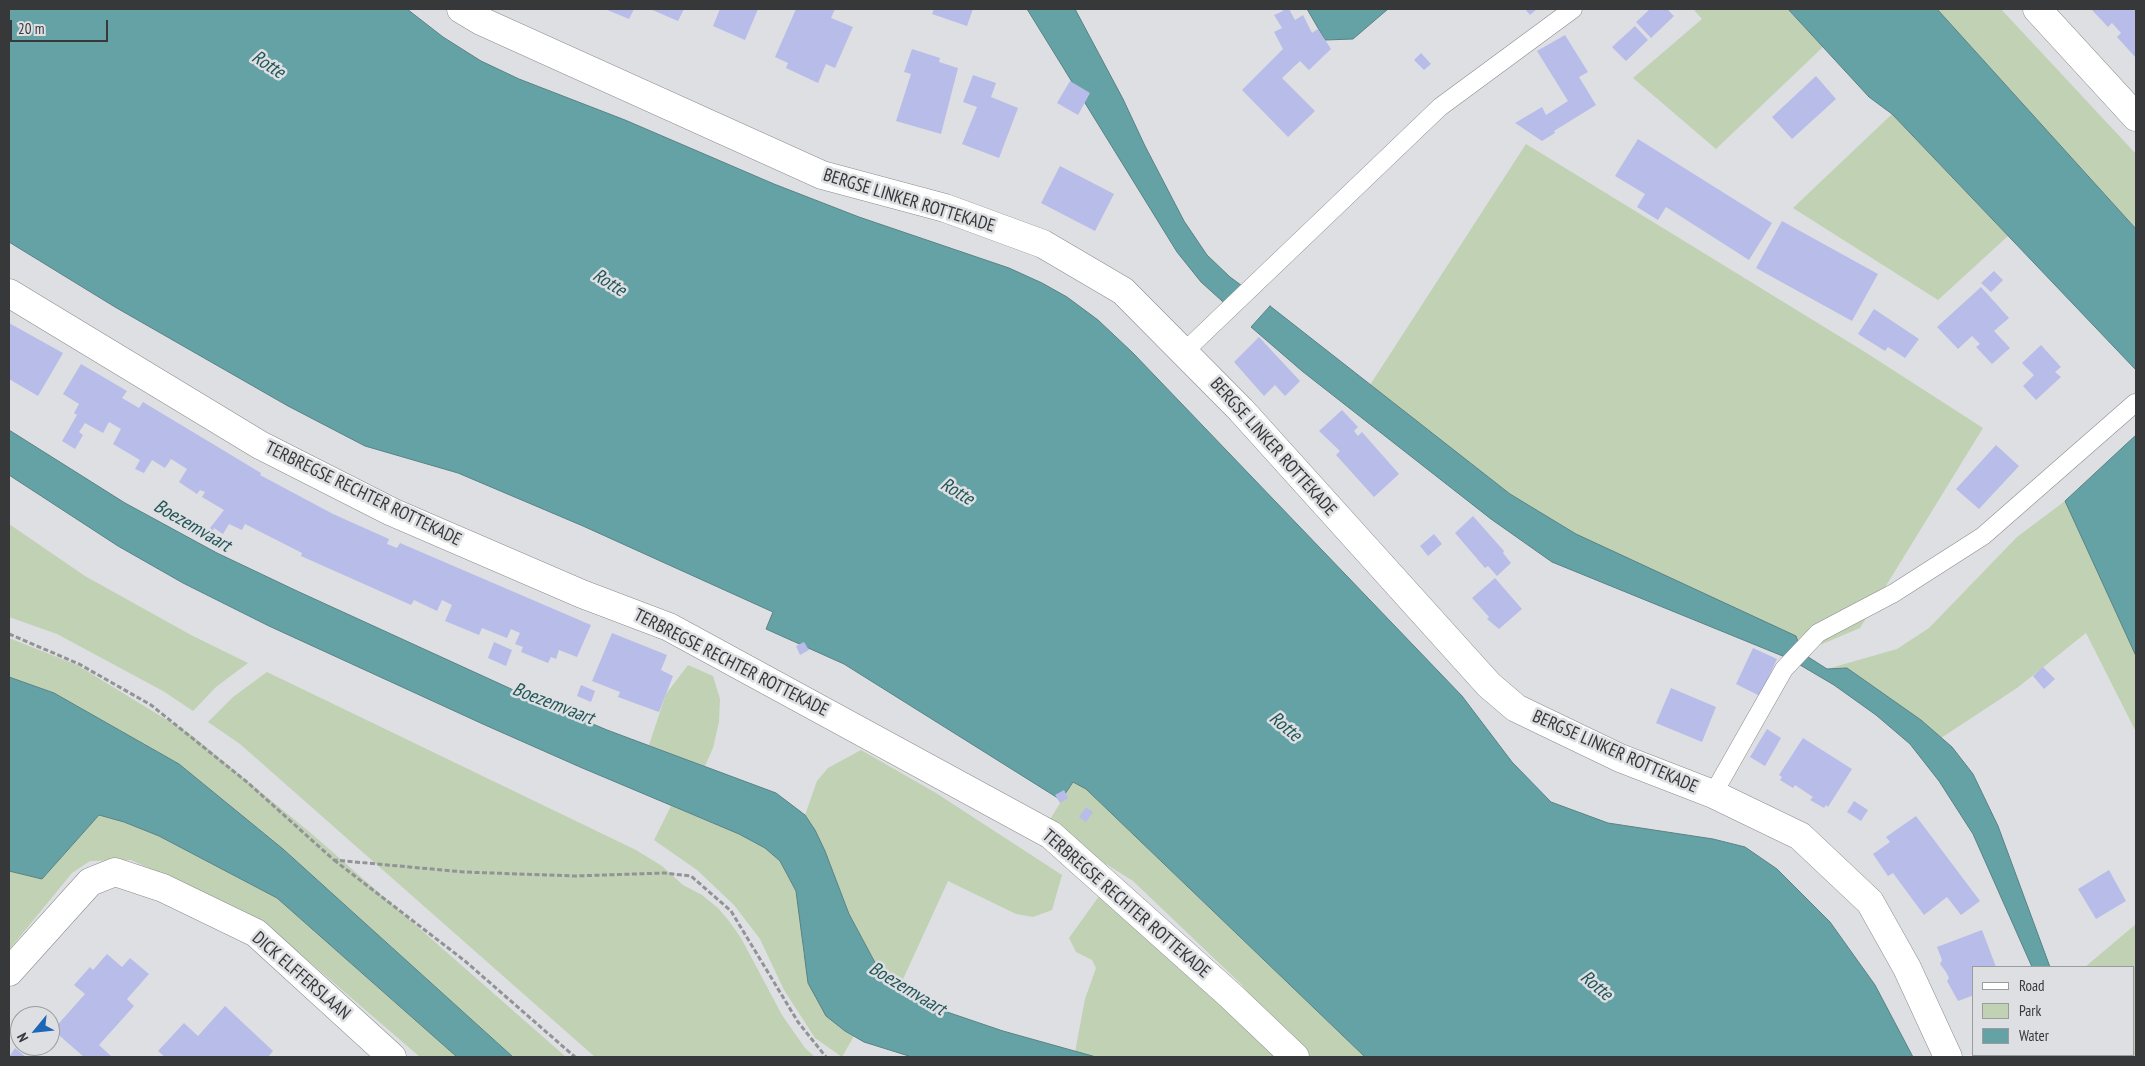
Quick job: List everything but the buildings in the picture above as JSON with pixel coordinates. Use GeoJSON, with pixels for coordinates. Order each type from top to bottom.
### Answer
{"type":"FeatureCollection","features":[{"type":"Feature","properties":{"kind":"street","name":"BERGSE LINKER ROTTEKADE"},"geometry":{"type":"LineString","coordinates":[[461,9],[481,21],[822,175],[945,208],[1043,244],[1123,291],[1241,410],[1489,685],[1516,708],[1620,758],[1713,794],[1800,836],[1870,902],[1907,968],[1948,1057]]}},
{"type":"Feature","properties":{"kind":"street"},"geometry":{"type":"LineString","coordinates":[[2036,9],[2136,117]]}},
{"type":"Feature","properties":{"kind":"street","name":"TERBREGSE RECHTER ROTTEKADE"},"geometry":{"type":"LineString","coordinates":[[9,293],[260,445],[392,512],[582,594],[669,627],[1051,834],[1231,996],[1295,1057]]}},
{"type":"Feature","properties":{"kind":"street","name":"DICK ELFFERSLAAN"},"geometry":{"type":"LineString","coordinates":[[9,972],[90,882],[114,872],[163,888],[256,933],[392,1057]]}},
{"type":"Feature","properties":{"kind":"lane"},"geometry":{"type":"LineString","coordinates":[[1184,351],[1440,107],[1573,9]]}},
{"type":"Feature","properties":{"kind":"lane"},"geometry":{"type":"LineString","coordinates":[[1713,794],[1784,669],[1818,633],[1894,593],[1984,536],[2135,403]]}},
{"type":"Feature","properties":{"kind":"path"},"geometry":{"type":"LineString","coordinates":[[9,634],[79,664],[150,705],[247,782],[334,860],[465,961],[575,1057]]}},
{"type":"Feature","properties":{"kind":"path"},"geometry":{"type":"LineString","coordinates":[[334,860],[464,872],[575,876],[664,873],[691,876],[731,911],[798,1022],[826,1057]]}},
{"type":"Feature","properties":{"kind":"green space"},"geometry":{"type":"Polygon","coordinates":[[[1693,9],[1788,9],[1823,47],[1716,149],[1633,78],[1702,19],[1693,9]]]}},
{"type":"Feature","properties":{"kind":"green space"},"geometry":{"type":"Polygon","coordinates":[[[1937,9],[2001,9],[2136,154],[2136,229],[1937,9]]]}},
{"type":"Feature","properties":{"kind":"green space"},"geometry":{"type":"Polygon","coordinates":[[[1892,114],[2008,236],[1938,300],[1793,208],[1892,114]]]}},
{"type":"Feature","properties":{"kind":"green space"},"geometry":{"type":"Polygon","coordinates":[[[1526,144],[1865,352],[1983,428],[1860,628],[1801,653],[1576,534],[1510,494],[1370,385],[1526,144]]]}},
{"type":"Feature","properties":{"kind":"green space"},"geometry":{"type":"Polygon","coordinates":[[[2065,501],[2136,656],[2136,732],[2086,633],[2017,688],[1941,738],[1921,720],[1847,668],[1827,669],[1897,649],[1929,628],[2017,537],[2065,501]]]}},
{"type":"Feature","properties":{"kind":"green space"},"geometry":{"type":"Polygon","coordinates":[[[9,524],[85,576],[191,635],[248,663],[216,687],[193,711],[163,691],[57,634],[9,617],[9,524]]]}},
{"type":"Feature","properties":{"kind":"green space"},"geometry":{"type":"Polygon","coordinates":[[[9,638],[77,665],[190,734],[312,834],[566,1057],[513,1057],[283,849],[179,764],[54,693],[9,677],[9,638]]]}},
{"type":"Feature","properties":{"kind":"green space"},"geometry":{"type":"Polygon","coordinates":[[[688,665],[713,676],[720,699],[719,722],[713,748],[705,766],[649,745],[666,694],[688,665]]]}},
{"type":"Feature","properties":{"kind":"green space"},"geometry":{"type":"Polygon","coordinates":[[[267,672],[636,850],[662,866],[683,885],[702,895],[718,908],[729,921],[741,938],[782,1015],[805,1048],[815,1057],[595,1057],[240,744],[208,722],[233,697],[267,672]]]}},
{"type":"Feature","properties":{"kind":"green space"},"geometry":{"type":"Polygon","coordinates":[[[861,750],[936,793],[1062,875],[1052,910],[1033,917],[1016,914],[948,881],[899,988],[891,983],[879,970],[849,914],[825,851],[805,815],[817,781],[828,768],[861,750]]]}},
{"type":"Feature","properties":{"kind":"green space"},"geometry":{"type":"Polygon","coordinates":[[[1073,782],[1086,789],[1365,1057],[1309,1057],[1256,1006],[1242,985],[1133,881],[1098,859],[1043,831],[1073,782]]]}},
{"type":"Feature","properties":{"kind":"green space"},"geometry":{"type":"Polygon","coordinates":[[[671,806],[739,834],[765,848],[780,861],[796,891],[801,915],[803,953],[845,1031],[854,1036],[842,1057],[815,1038],[784,990],[760,939],[734,905],[697,870],[654,840],[671,806]]]}},
{"type":"Feature","properties":{"kind":"green space"},"geometry":{"type":"Polygon","coordinates":[[[99,815],[124,822],[159,836],[277,898],[457,1057],[420,1057],[262,921],[131,860],[90,861],[72,873],[9,950],[9,871],[42,879],[99,815]]]}},
{"type":"Feature","properties":{"kind":"green space"},"geometry":{"type":"Polygon","coordinates":[[[1102,892],[1284,1057],[1096,1057],[1075,1052],[1085,999],[1096,968],[1092,960],[1076,952],[1069,938],[1102,892]]]}},
{"type":"Feature","properties":{"kind":"green space"},"geometry":{"type":"Polygon","coordinates":[[[2136,924],[2136,1057],[2072,1057],[2135,1056],[2135,966],[2086,966],[2136,924]]]}},
{"type":"Feature","properties":{"kind":"water","name":"Rotte"},"geometry":{"type":"Polygon","coordinates":[[[9,9],[407,9],[443,37],[481,61],[519,79],[625,120],[774,184],[859,217],[1009,268],[1042,283],[1067,297],[1098,320],[1133,353],[1462,696],[1512,762],[1551,802],[1608,823],[1713,839],[1745,847],[1777,869],[1830,922],[1875,985],[1913,1057],[1365,1057],[1086,789],[1073,782],[1061,800],[844,664],[766,629],[773,612],[583,526],[458,473],[365,446],[288,406],[115,307],[9,242],[9,9]]]}},
{"type":"Feature","properties":{"kind":"water"},"geometry":{"type":"Polygon","coordinates":[[[1027,9],[1075,9],[1123,99],[1184,221],[1207,255],[1230,277],[1249,291],[1232,310],[1201,282],[1177,252],[1027,9]]]}},
{"type":"Feature","properties":{"kind":"water"},"geometry":{"type":"Polygon","coordinates":[[[1307,9],[1388,9],[1353,39],[1325,40],[1307,9]]]}},
{"type":"Feature","properties":{"kind":"water"},"geometry":{"type":"Polygon","coordinates":[[[1788,9],[1937,9],[2136,229],[2136,370],[1892,114],[1869,97],[1788,9]]]}},
{"type":"Feature","properties":{"kind":"water"},"geometry":{"type":"Polygon","coordinates":[[[1270,306],[1510,494],[1576,534],[1796,636],[1802,653],[1827,669],[1847,668],[1921,720],[1952,747],[1973,774],[1998,826],[2050,966],[2032,966],[1973,834],[1939,781],[1910,744],[1876,715],[1834,685],[1790,659],[1552,562],[1491,519],[1302,371],[1251,327],[1270,306]]]}},
{"type":"Feature","properties":{"kind":"water"},"geometry":{"type":"Polygon","coordinates":[[[9,430],[125,503],[217,553],[297,591],[520,693],[607,730],[776,793],[805,815],[815,830],[849,914],[879,970],[891,983],[912,997],[947,1012],[1003,1031],[1096,1057],[912,1057],[864,1042],[845,1031],[826,1016],[808,983],[796,891],[780,861],[765,848],[739,834],[485,725],[269,626],[183,583],[118,546],[9,475],[9,430]]]}},
{"type":"Feature","properties":{"kind":"water"},"geometry":{"type":"Polygon","coordinates":[[[2136,435],[2136,656],[2065,501],[2136,435]]]}},
{"type":"Feature","properties":{"kind":"water"},"geometry":{"type":"Polygon","coordinates":[[[9,677],[54,693],[179,764],[283,849],[513,1057],[457,1057],[277,898],[159,836],[124,822],[99,815],[42,879],[9,871],[9,677]]]}},
{"type":"Feature","properties":{"kind":"water label","name":"Boezemvaart"},"geometry":{"type":"Point","coordinates":[192,526]}},
{"type":"Feature","properties":{"kind":"water label","name":"Boezemvaart"},"geometry":{"type":"Point","coordinates":[553,704]}},
{"type":"Feature","properties":{"kind":"water label","name":"Boezemvaart"},"geometry":{"type":"Point","coordinates":[907,989]}}]}
